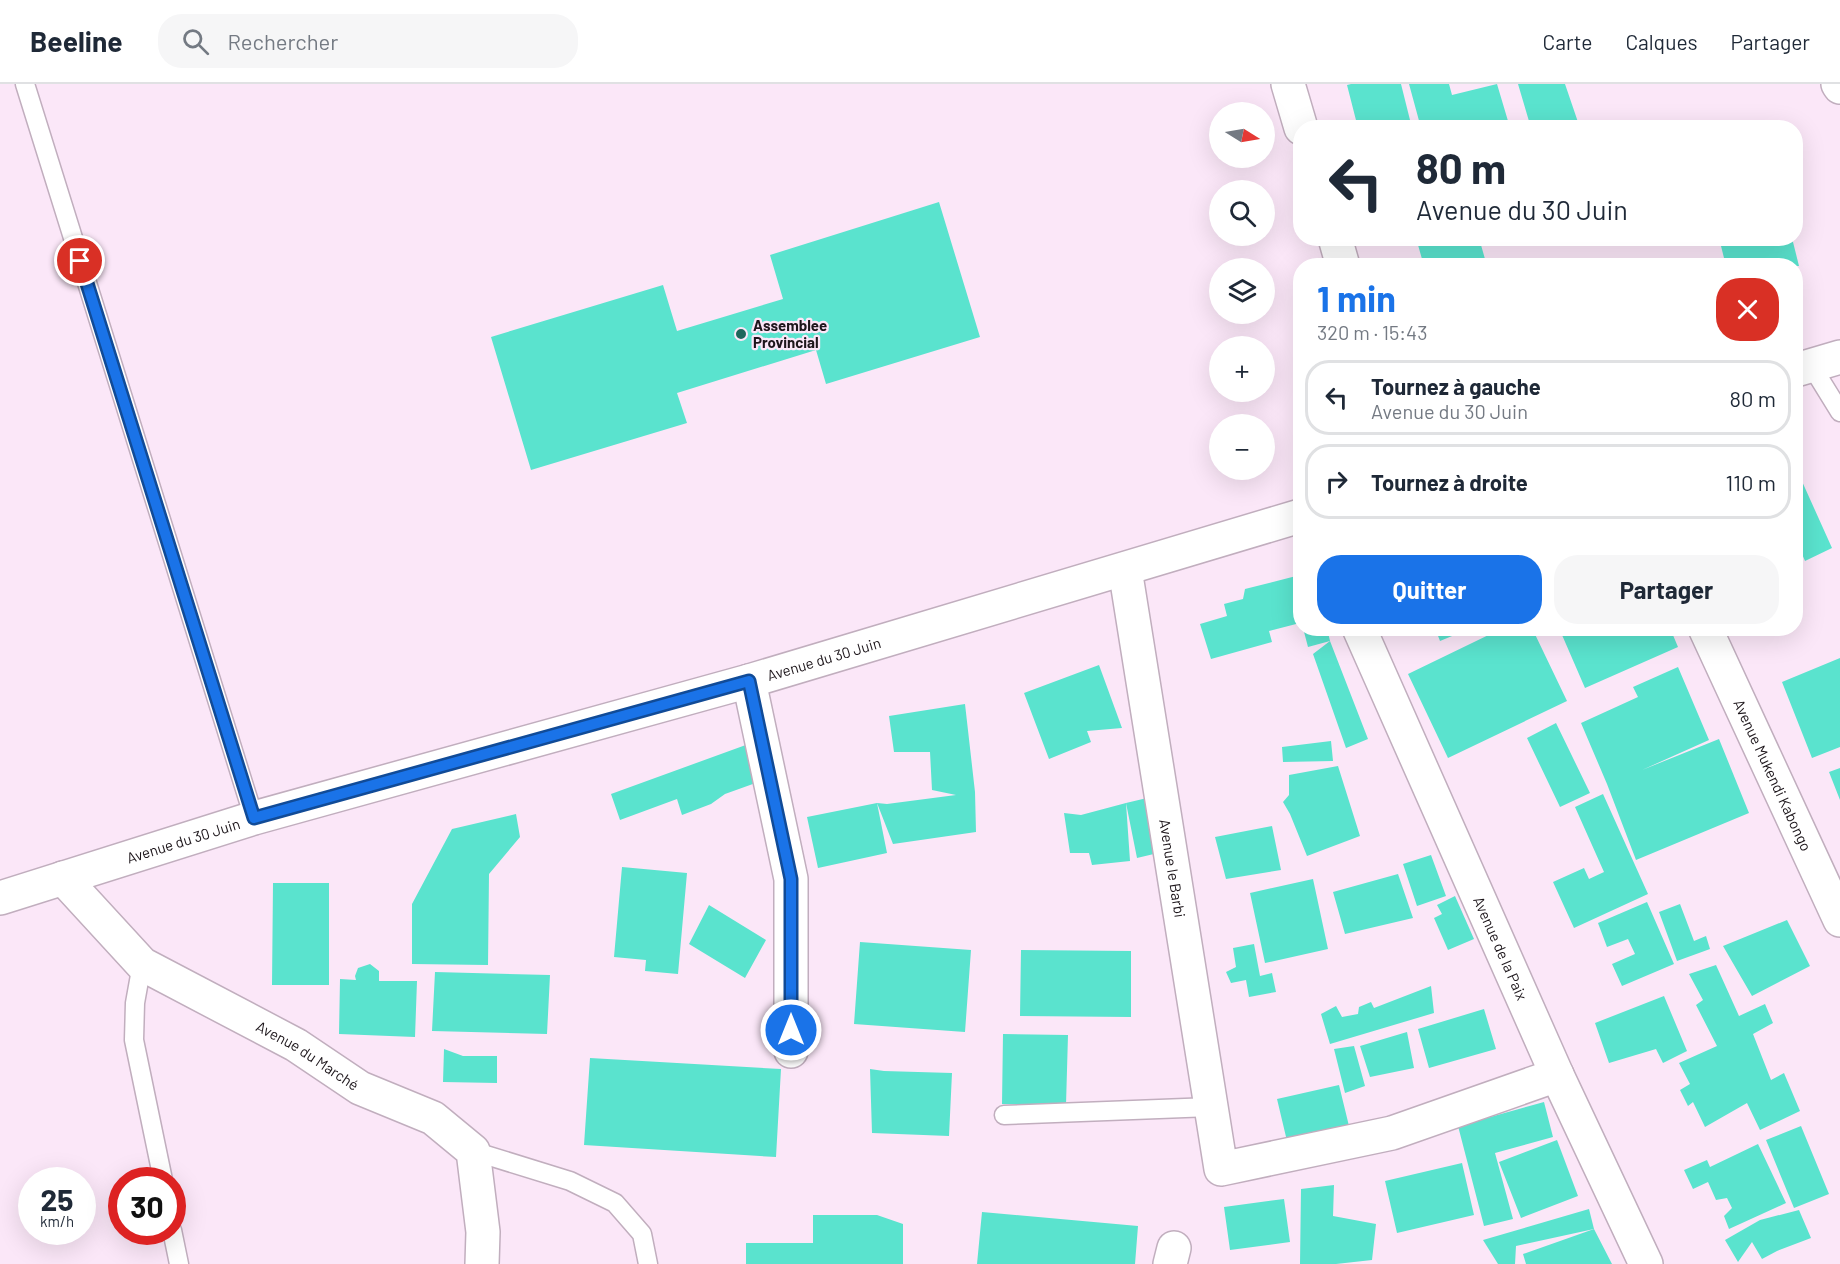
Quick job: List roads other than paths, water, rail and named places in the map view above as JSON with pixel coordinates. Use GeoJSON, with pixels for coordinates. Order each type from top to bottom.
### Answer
{"type":"FeatureCollection","features":[{"type":"Feature","properties":{"kind":"street"},"geometry":{"type":"LineString","coordinates":[[1288,84],[1299,120]]}},
{"type":"Feature","properties":{"kind":"street","name":"Avenue du 30 Juin"},"geometry":{"type":"LineString","coordinates":[[0,898],[254,818],[749,681],[1293,518]]}},
{"type":"Feature","properties":{"kind":"street","name":"Avenue le Barbi"},"geometry":{"type":"LineString","coordinates":[[1125,568],[1221,1168],[1392,1133],[1557,1075]]}},
{"type":"Feature","properties":{"kind":"street","name":"Avenue de la Paix"},"geometry":{"type":"LineString","coordinates":[[1363,636],[1557,1075],[1646,1264]]}},
{"type":"Feature","properties":{"kind":"street","name":"Avenue Mukendi Kabongo"},"geometry":{"type":"LineString","coordinates":[[1709,636],[1840,921]]}},
{"type":"Feature","properties":{"kind":"street"},"geometry":{"type":"LineString","coordinates":[[749,681],[791,879],[792,1051]]}},
{"type":"Feature","properties":{"kind":"street","name":"Avenue du Marché"},"geometry":{"type":"LineString","coordinates":[[63,878],[142,964],[296,1045],[360,1088],[433,1118],[473,1151]]}},
{"type":"Feature","properties":{"kind":"street"},"geometry":{"type":"LineString","coordinates":[[473,1151],[483,1232],[482,1264]]}},
{"type":"Feature","properties":{"kind":"lane"},"geometry":{"type":"LineString","coordinates":[[25,84],[254,818]]}},
{"type":"Feature","properties":{"kind":"lane"},"geometry":{"type":"LineString","coordinates":[[1816,364],[1840,412]]}},
{"type":"Feature","properties":{"kind":"lane"},"geometry":{"type":"LineString","coordinates":[[142,964],[135,1003],[134,1040],[160,1167]]}},
{"type":"Feature","properties":{"kind":"lane"},"geometry":{"type":"LineString","coordinates":[[1004,1115],[1211,1107]]}},
{"type":"Feature","properties":{"kind":"lane"},"geometry":{"type":"LineString","coordinates":[[473,1151],[570,1181],[615,1203],[642,1234],[648,1264]]}},
{"type":"Feature","properties":{"kind":"lane"},"geometry":{"type":"LineString","coordinates":[[175,1245],[179,1264]]}},
{"type":"Feature","properties":{"kind":"place","name":"Assemblee Provincial"},"geometry":{"type":"Point","coordinates":[741,334]}}]}
